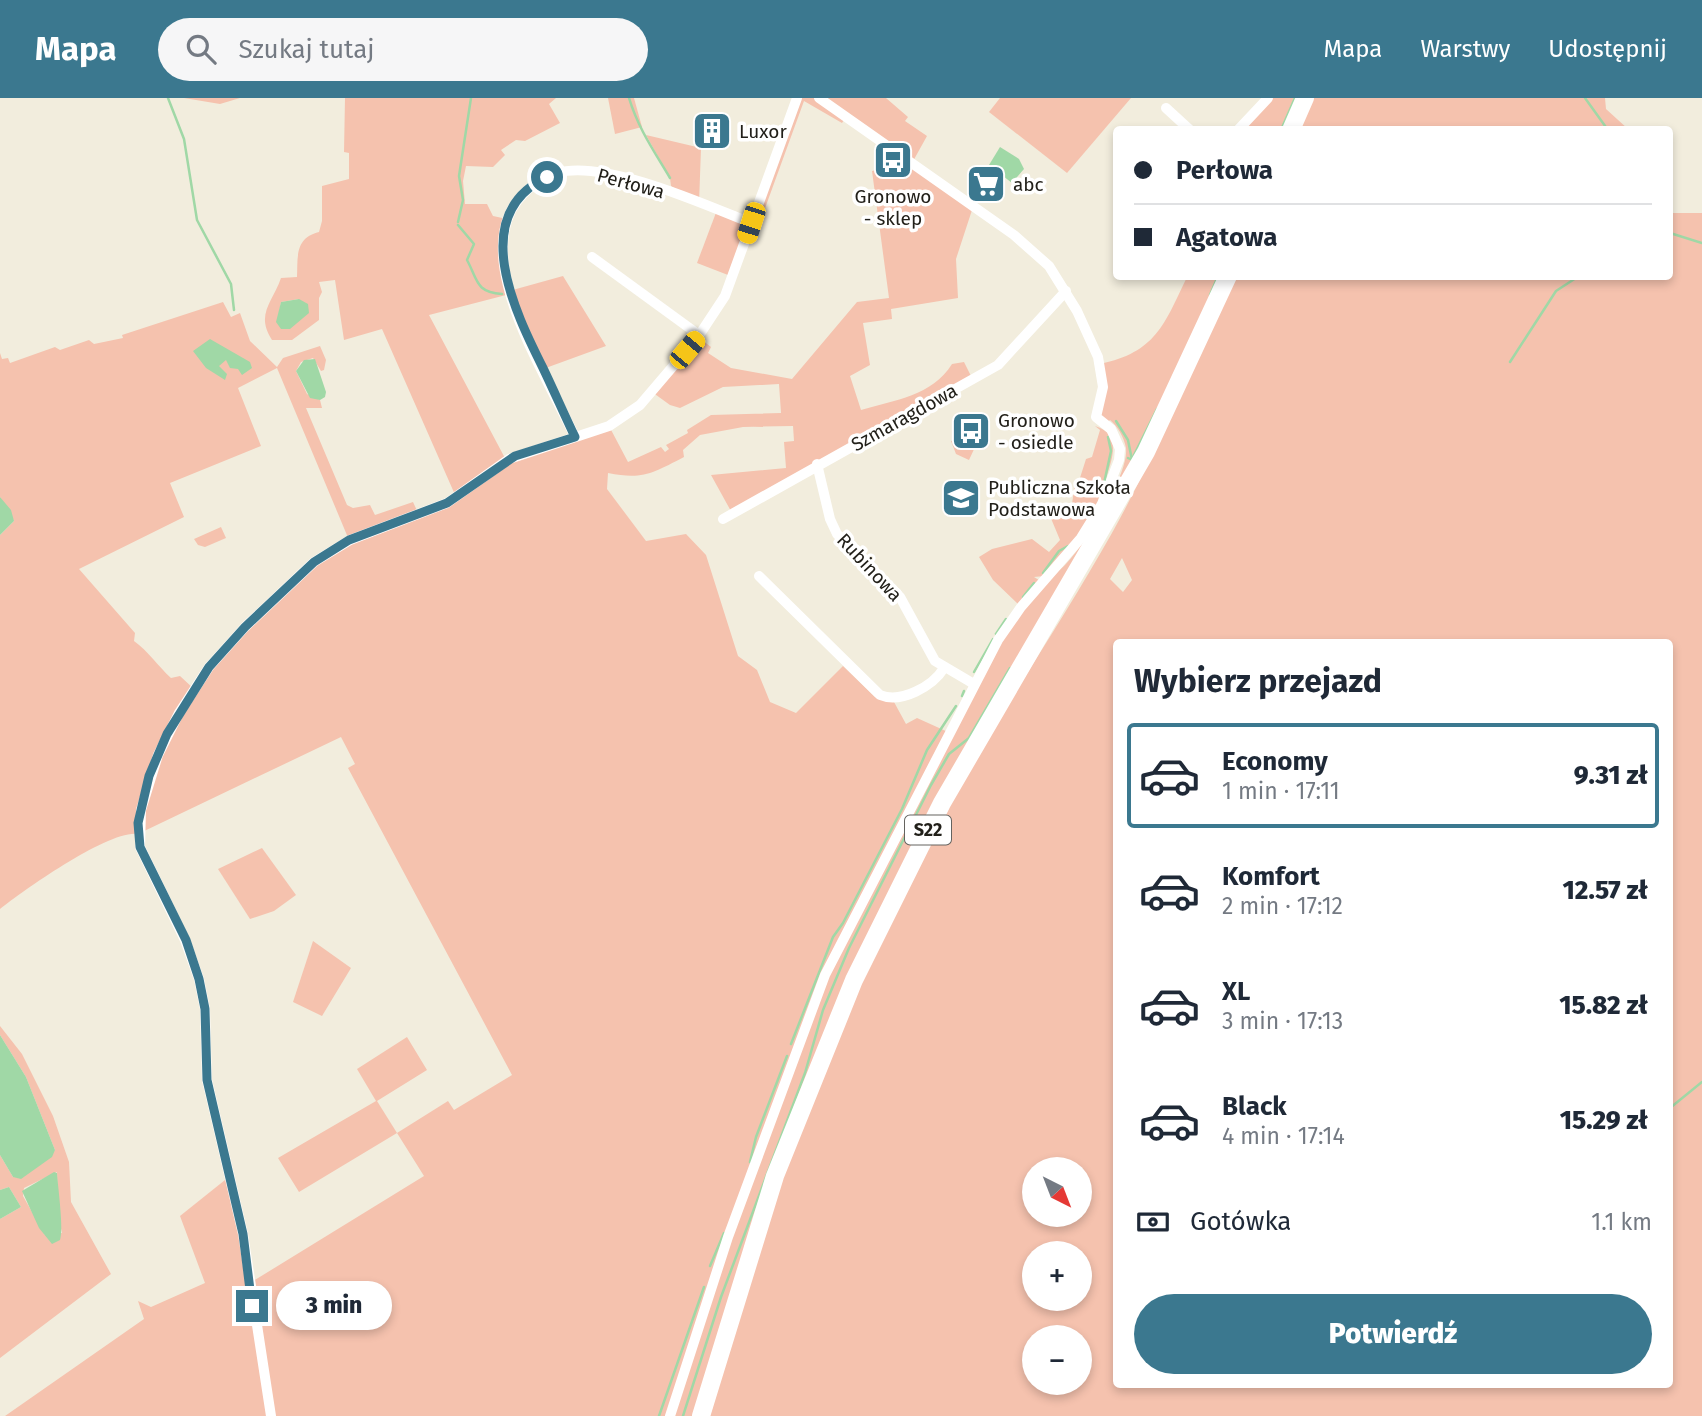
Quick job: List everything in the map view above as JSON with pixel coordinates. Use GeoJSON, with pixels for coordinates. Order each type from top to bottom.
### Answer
{"type":"FeatureCollection","features":[{"type":"Feature","properties":{"kind":"highway"},"geometry":{"type":"LineString","coordinates":[[1293,126],[1305,98]]}},
{"type":"Feature","properties":{"kind":"highway","name":"S22"},"geometry":{"type":"LineString","coordinates":[[701,1416],[775,1176],[854,980],[942,803],[1146,452],[1226,280]]}},
{"type":"Feature","properties":{"kind":"street"},"geometry":{"type":"LineString","coordinates":[[271,1416],[243,1234],[207,1080],[205,1009],[199,979],[186,940],[140,847],[138,823],[149,776],[173,724],[209,667],[245,627],[314,562],[349,540],[447,503],[515,456],[609,426],[635,410],[699,335],[729,288],[797,98]]}},
{"type":"Feature","properties":{"kind":"street"},"geometry":{"type":"LineString","coordinates":[[670,1416],[724,1247],[815,999],[846,930],[1006,627],[1081,538],[1102,504],[1119,460],[1120,449],[1111,429],[1096,417],[1103,387],[1100,364],[1066,291],[1052,269],[1025,244],[819,98]]}},
{"type":"Feature","properties":{"kind":"street"},"geometry":{"type":"LineString","coordinates":[[1242,126],[1268,98]]}},
{"type":"Feature","properties":{"kind":"street"},"geometry":{"type":"LineString","coordinates":[[1166,108],[1186,126]]}},
{"type":"Feature","properties":{"kind":"street","name":"Perłowa"},"geometry":{"type":"LineString","coordinates":[[575,437],[519,316],[507,281],[505,229],[519,199],[534,185],[557,173],[608,174],[751,223]]}},
{"type":"Feature","properties":{"kind":"street"},"geometry":{"type":"LineString","coordinates":[[592,257],[699,335]]}},
{"type":"Feature","properties":{"kind":"street","name":"Szmaragdowa"},"geometry":{"type":"LineString","coordinates":[[723,519],[998,365],[1066,291]]}},
{"type":"Feature","properties":{"kind":"street","name":"Rubinowa"},"geometry":{"type":"LineString","coordinates":[[817,464],[830,519],[837,534],[900,597],[935,661],[974,684]]}},
{"type":"Feature","properties":{"kind":"street"},"geometry":{"type":"LineString","coordinates":[[759,576],[880,695],[891,698],[902,696],[932,682],[944,668]]}},
{"type":"Feature","properties":{"kind":"shaded area"},"geometry":{"type":"Polygon","coordinates":[[[184,98],[240,98],[220,104],[184,98]]]}},
{"type":"Feature","properties":{"kind":"shaded area"},"geometry":{"type":"Polygon","coordinates":[[[345,98],[556,98],[549,104],[560,123],[525,141],[516,140],[501,150],[505,155],[493,167],[466,166],[463,181],[465,204],[487,204],[493,216],[507,219],[509,291],[563,276],[606,346],[543,369],[510,294],[429,315],[506,460],[609,426],[628,462],[661,447],[665,452],[669,449],[666,445],[688,433],[687,430],[711,415],[781,413],[779,384],[723,387],[680,408],[670,405],[652,392],[698,337],[711,347],[708,353],[731,368],[792,379],[857,302],[889,298],[872,171],[896,166],[902,157],[846,117],[842,123],[804,101],[764,211],[756,208],[797,98],[886,98],[908,117],[905,121],[927,136],[912,163],[973,207],[956,259],[958,298],[891,309],[892,319],[863,323],[870,365],[850,376],[861,410],[923,390],[944,375],[952,364],[964,362],[973,380],[732,513],[711,475],[786,468],[784,442],[794,441],[793,426],[743,427],[700,435],[683,450],[684,457],[656,471],[630,476],[608,473],[607,489],[646,541],[686,534],[706,555],[738,656],[757,670],[770,702],[796,713],[843,666],[875,697],[894,702],[906,724],[917,718],[948,732],[1021,607],[993,580],[979,557],[992,549],[1032,539],[1049,552],[1060,540],[1050,516],[1054,511],[1067,516],[1071,511],[1075,483],[1079,481],[1086,459],[1092,457],[1100,430],[1095,426],[1110,436],[1113,452],[1092,516],[1082,532],[1044,576],[1034,577],[1042,582],[1073,556],[1104,510],[1125,460],[1126,448],[1118,429],[1110,420],[1106,424],[1096,417],[1100,364],[1119,359],[1146,344],[1164,322],[1186,280],[1219,280],[1126,475],[869,934],[694,1416],[5,1416],[144,1319],[138,1301],[151,1307],[205,1283],[180,1216],[230,1176],[250,1283],[424,1176],[397,1133],[448,1101],[454,1110],[512,1075],[348,768],[355,764],[341,737],[138,834],[125,835],[88,851],[0,909],[0,535],[14,521],[0,497],[0,353],[2,359],[8,358],[10,363],[55,347],[60,350],[89,340],[94,344],[123,338],[122,335],[223,302],[231,317],[240,313],[250,341],[277,367],[283,358],[320,346],[326,360],[324,370],[321,371],[313,358],[301,362],[296,371],[307,394],[320,400],[322,408],[306,408],[347,505],[353,508],[370,505],[375,515],[413,502],[419,515],[456,497],[382,329],[344,340],[335,280],[319,282],[322,292],[319,298],[319,320],[292,340],[272,340],[267,331],[265,315],[281,278],[297,277],[301,244],[319,232],[322,221],[322,186],[349,179],[349,153],[344,152],[345,98]],[[299,299],[281,302],[277,323],[299,299]],[[277,368],[238,388],[261,446],[170,483],[184,517],[79,569],[135,633],[134,641],[171,678],[180,676],[194,689],[296,577],[349,540],[277,368]]]}},
{"type":"Feature","properties":{"kind":"shaded area"},"geometry":{"type":"Polygon","coordinates":[[[608,98],[634,98],[642,127],[615,134],[608,98]]]}},
{"type":"Feature","properties":{"kind":"shaded area"},"geometry":{"type":"Polygon","coordinates":[[[1000,98],[1131,98],[1067,173],[989,112],[1000,98]]]}},
{"type":"Feature","properties":{"kind":"shaded area"},"geometry":{"type":"Polygon","coordinates":[[[1269,98],[1297,98],[1284,126],[1246,126],[1269,98]]]}},
{"type":"Feature","properties":{"kind":"shaded area"},"geometry":{"type":"Polygon","coordinates":[[[1312,98],[1605,98],[1606,109],[1625,126],[1301,126],[1312,98]]]}},
{"type":"Feature","properties":{"kind":"shaded area"},"geometry":{"type":"Polygon","coordinates":[[[646,135],[701,148],[699,204],[671,186],[670,178],[646,135]]]}},
{"type":"Feature","properties":{"kind":"shaded area"},"geometry":{"type":"Polygon","coordinates":[[[1000,147],[1019,159],[1024,169],[1012,183],[989,165],[1000,147]]]}},
{"type":"Feature","properties":{"kind":"shaded area"},"geometry":{"type":"Polygon","coordinates":[[[717,210],[751,223],[728,275],[697,263],[717,210]]]}},
{"type":"Feature","properties":{"kind":"shaded area"},"geometry":{"type":"Polygon","coordinates":[[[1673,213],[1702,213],[1702,1416],[710,1416],[782,1180],[823,1069],[852,1002],[953,799],[1090,571],[1145,470],[1233,280],[1673,280],[1673,213]],[[1122,558],[1110,579],[1123,592],[1132,580],[1122,558]]]}},
{"type":"Feature","properties":{"kind":"shaded area"},"geometry":{"type":"Polygon","coordinates":[[[299,299],[308,304],[309,313],[290,329],[281,329],[276,322],[281,302],[299,299]]]}},
{"type":"Feature","properties":{"kind":"shaded area"},"geometry":{"type":"Polygon","coordinates":[[[210,339],[250,362],[252,368],[242,375],[238,369],[230,368],[226,360],[219,366],[227,374],[225,380],[206,368],[193,351],[210,339]]]}},
{"type":"Feature","properties":{"kind":"shaded area"},"geometry":{"type":"Polygon","coordinates":[[[315,359],[326,392],[325,397],[320,400],[310,398],[296,371],[304,360],[315,359]]]}},
{"type":"Feature","properties":{"kind":"shaded area"},"geometry":{"type":"Polygon","coordinates":[[[955,440],[964,446],[976,445],[969,460],[956,454],[951,441],[955,440]]]}},
{"type":"Feature","properties":{"kind":"shaded area"},"geometry":{"type":"Polygon","coordinates":[[[0,497],[11,510],[14,521],[0,535],[0,497]]]}},
{"type":"Feature","properties":{"kind":"shaded area"},"geometry":{"type":"Polygon","coordinates":[[[221,527],[226,538],[205,547],[198,545],[194,539],[221,527]]]}},
{"type":"Feature","properties":{"kind":"shaded area"},"geometry":{"type":"Polygon","coordinates":[[[262,848],[296,895],[274,911],[250,919],[218,869],[262,848]]]}},
{"type":"Feature","properties":{"kind":"shaded area"},"geometry":{"type":"Polygon","coordinates":[[[313,941],[351,968],[322,1016],[293,1002],[313,941]]]}},
{"type":"Feature","properties":{"kind":"shaded area"},"geometry":{"type":"Polygon","coordinates":[[[0,1026],[22,1054],[53,1116],[69,1162],[71,1202],[111,1274],[0,1358],[0,1219],[21,1207],[9,1187],[0,1190],[0,1155],[13,1177],[55,1150],[26,1077],[0,1035],[0,1026]],[[57,1172],[24,1188],[23,1196],[45,1235],[62,1233],[58,1215],[57,1172]]]}},
{"type":"Feature","properties":{"kind":"shaded area"},"geometry":{"type":"Polygon","coordinates":[[[0,1035],[26,1077],[55,1150],[52,1157],[21,1179],[13,1177],[0,1155],[0,1035]]]}},
{"type":"Feature","properties":{"kind":"shaded area"},"geometry":{"type":"Polygon","coordinates":[[[407,1037],[427,1070],[377,1101],[397,1133],[299,1192],[278,1158],[376,1101],[357,1069],[407,1037]]]}},
{"type":"Feature","properties":{"kind":"shaded area"},"geometry":{"type":"Polygon","coordinates":[[[54,1172],[57,1173],[61,1227],[60,1240],[52,1244],[39,1228],[22,1191],[54,1172]]]}},
{"type":"Feature","properties":{"kind":"shaded area"},"geometry":{"type":"Polygon","coordinates":[[[9,1187],[21,1207],[0,1219],[0,1190],[9,1187]]]}},
{"type":"Feature","properties":{"kind":"waterway"},"geometry":{"type":"LineString","coordinates":[[168,98],[184,139],[197,220],[231,284],[234,310]]}},
{"type":"Feature","properties":{"kind":"waterway"},"geometry":{"type":"LineString","coordinates":[[458,222],[463,200],[459,176],[471,98]]}},
{"type":"Feature","properties":{"kind":"waterway"},"geometry":{"type":"LineString","coordinates":[[629,98],[642,129],[670,178]]}},
{"type":"Feature","properties":{"kind":"waterway"},"geometry":{"type":"LineString","coordinates":[[1283,126],[1295,98]]}},
{"type":"Feature","properties":{"kind":"waterway"},"geometry":{"type":"LineString","coordinates":[[1585,98],[1605,126]]}},
{"type":"Feature","properties":{"kind":"waterway"},"geometry":{"type":"LineString","coordinates":[[458,225],[474,244],[467,260],[478,284],[487,291],[502,294]]}},
{"type":"Feature","properties":{"kind":"waterway"},"geometry":{"type":"LineString","coordinates":[[1673,234],[1702,243]]}},
{"type":"Feature","properties":{"kind":"waterway"},"geometry":{"type":"LineString","coordinates":[[1210,295],[1216,280]]}},
{"type":"Feature","properties":{"kind":"waterway"},"geometry":{"type":"LineString","coordinates":[[1510,362],[1556,291],[1573,280]]}},
{"type":"Feature","properties":{"kind":"waterway"},"geometry":{"type":"LineString","coordinates":[[1132,459],[1157,409]]}},
{"type":"Feature","properties":{"kind":"waterway"},"geometry":{"type":"LineString","coordinates":[[1116,421],[1128,440],[1132,460],[1128,458]]}},
{"type":"Feature","properties":{"kind":"waterway"},"geometry":{"type":"LineString","coordinates":[[1103,488],[1111,451],[1108,437]]}},
{"type":"Feature","properties":{"kind":"waterway"},"geometry":{"type":"LineString","coordinates":[[1043,573],[1059,551],[1068,546]]}},
{"type":"Feature","properties":{"kind":"waterway"},"geometry":{"type":"LineString","coordinates":[[1023,597],[1034,583]]}},
{"type":"Feature","properties":{"kind":"waterway"},"geometry":{"type":"LineString","coordinates":[[996,634],[1006,619]]}},
{"type":"Feature","properties":{"kind":"waterway"},"geometry":{"type":"LineString","coordinates":[[974,672],[993,639]]}},
{"type":"Feature","properties":{"kind":"waterway"},"geometry":{"type":"LineString","coordinates":[[683,1416],[721,1297],[805,1073],[823,1010],[849,948],[931,785],[949,754],[969,738],[1010,668]]}},
{"type":"Feature","properties":{"kind":"waterway"},"geometry":{"type":"LineString","coordinates":[[962,696],[964,691]]}},
{"type":"Feature","properties":{"kind":"waterway"},"geometry":{"type":"LineString","coordinates":[[791,1044],[833,937],[843,923],[902,809],[927,750],[956,706]]}},
{"type":"Feature","properties":{"kind":"waterway"},"geometry":{"type":"LineString","coordinates":[[750,1162],[756,1137],[787,1056]]}},
{"type":"Feature","properties":{"kind":"waterway"},"geometry":{"type":"LineString","coordinates":[[1673,1106],[1702,1082]]}},
{"type":"Feature","properties":{"kind":"waterway"},"geometry":{"type":"LineString","coordinates":[[710,1266],[724,1233]]}},
{"type":"Feature","properties":{"kind":"waterway"},"geometry":{"type":"LineString","coordinates":[[659,1416],[704,1287]]}},
{"type":"Feature","properties":{"kind":"place","name":"Luxor"},"geometry":{"type":"Point","coordinates":[712,131]}},
{"type":"Feature","properties":{"kind":"place","name":"Gronowo - sklep"},"geometry":{"type":"Point","coordinates":[893,160]}},
{"type":"Feature","properties":{"kind":"place","name":"abc"},"geometry":{"type":"Point","coordinates":[986,184]}},
{"type":"Feature","properties":{"kind":"place","name":"Gronowo - osiedle"},"geometry":{"type":"Point","coordinates":[971,431]}},
{"type":"Feature","properties":{"kind":"place","name":"Publiczna Szkoła Podstawowa"},"geometry":{"type":"Point","coordinates":[961,498]}},
{"type":"Feature","properties":{"kind":"route"},"geometry":{"type":"LineString","coordinates":[[252,1306],[243,1234],[207,1080],[205,1009],[199,979],[186,940],[144,860],[140,847],[138,823],[149,776],[167,734],[209,667],[245,627],[314,562],[349,540],[447,503],[509,459],[575,437],[519,316],[509,291],[504,265],[503,240],[510,212],[525,192],[547,177]]}}]}
